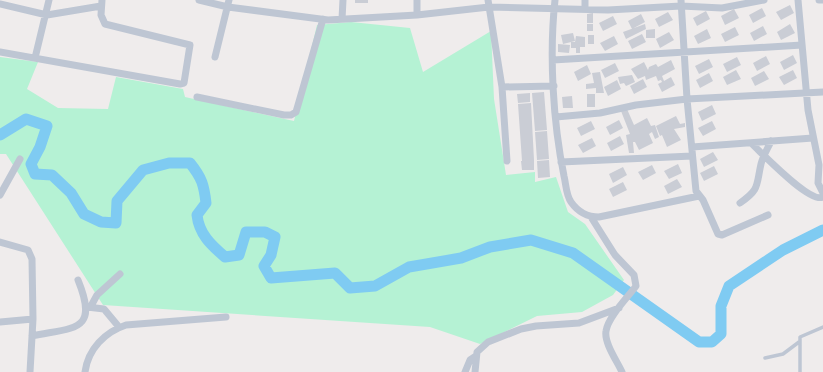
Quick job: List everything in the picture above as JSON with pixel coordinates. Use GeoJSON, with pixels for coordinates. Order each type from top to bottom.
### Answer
{"type":"FeatureCollection","features":[{"type":"Feature","properties":{"kind":"street"},"geometry":{"type":"LineString","coordinates":[[35,58],[50,0]]}},
{"type":"Feature","properties":{"kind":"street"},"geometry":{"type":"LineString","coordinates":[[198,0],[323,20],[417,15],[489,3],[554,9],[608,10],[681,3],[722,8],[764,0]]}},
{"type":"Feature","properties":{"kind":"street"},"geometry":{"type":"LineString","coordinates":[[342,19],[343,0]]}},
{"type":"Feature","properties":{"kind":"street"},"geometry":{"type":"LineString","coordinates":[[417,0],[417,15]]}},
{"type":"Feature","properties":{"kind":"street"},"geometry":{"type":"LineString","coordinates":[[555,0],[553,60],[557,142],[570,201],[579,211],[591,217],[615,255],[634,275],[636,281],[636,286],[619,308],[606,331],[608,341],[622,372]]}},
{"type":"Feature","properties":{"kind":"street"},"geometry":{"type":"LineString","coordinates":[[585,0],[585,9]]}},
{"type":"Feature","properties":{"kind":"street"},"geometry":{"type":"LineString","coordinates":[[798,0],[806,93],[819,165],[818,183],[823,193]]}},
{"type":"Feature","properties":{"kind":"street"},"geometry":{"type":"LineString","coordinates":[[0,4],[47,15],[102,3],[101,16],[105,24],[190,45],[184,83],[180,84],[0,52]]}},
{"type":"Feature","properties":{"kind":"street"},"geometry":{"type":"LineString","coordinates":[[489,3],[502,86],[507,161]]}},
{"type":"Feature","properties":{"kind":"street"},"geometry":{"type":"LineString","coordinates":[[681,3],[687,100],[696,191],[703,200],[718,234],[722,235],[768,215]]}},
{"type":"Feature","properties":{"kind":"street"},"geometry":{"type":"LineString","coordinates":[[215,57],[228,4]]}},
{"type":"Feature","properties":{"kind":"street"},"geometry":{"type":"LineString","coordinates":[[197,97],[291,116],[296,112],[323,20]]}},
{"type":"Feature","properties":{"kind":"street"},"geometry":{"type":"LineString","coordinates":[[553,60],[802,45]]}},
{"type":"Feature","properties":{"kind":"street"},"geometry":{"type":"LineString","coordinates":[[502,86],[554,86]]}},
{"type":"Feature","properties":{"kind":"street"},"geometry":{"type":"LineString","coordinates":[[556,117],[600,113],[636,105],[687,100],[823,92]]}},
{"type":"Feature","properties":{"kind":"street"},"geometry":{"type":"LineString","coordinates":[[692,147],[813,138]]}},
{"type":"Feature","properties":{"kind":"street"},"geometry":{"type":"LineString","coordinates":[[740,203],[755,191],[764,156],[771,141]]}},
{"type":"Feature","properties":{"kind":"street"},"geometry":{"type":"LineString","coordinates":[[751,143],[806,193],[818,198],[823,197]]}},
{"type":"Feature","properties":{"kind":"street"},"geometry":{"type":"LineString","coordinates":[[561,162],[692,156]]}},
{"type":"Feature","properties":{"kind":"street"},"geometry":{"type":"LineString","coordinates":[[0,195],[20,159]]}},
{"type":"Feature","properties":{"kind":"street"},"geometry":{"type":"LineString","coordinates":[[591,217],[699,196]]}},
{"type":"Feature","properties":{"kind":"street"},"geometry":{"type":"LineString","coordinates":[[0,242],[24,248],[28,250],[30,254],[33,319],[30,372]]}},
{"type":"Feature","properties":{"kind":"street"},"geometry":{"type":"LineString","coordinates":[[32,336],[74,327],[82,323],[89,307],[97,295],[120,274]]}},
{"type":"Feature","properties":{"kind":"street"},"geometry":{"type":"LineString","coordinates":[[78,280],[89,307]]}},
{"type":"Feature","properties":{"kind":"street"},"geometry":{"type":"LineString","coordinates":[[89,307],[104,309],[119,327]]}},
{"type":"Feature","properties":{"kind":"street"},"geometry":{"type":"LineString","coordinates":[[465,372],[470,360],[476,356],[482,346],[488,342],[521,329],[536,326],[579,323],[619,308]]}},
{"type":"Feature","properties":{"kind":"street"},"geometry":{"type":"LineString","coordinates":[[85,372],[90,354],[106,335],[119,327],[126,325],[226,317]]}},
{"type":"Feature","properties":{"kind":"street"},"geometry":{"type":"LineString","coordinates":[[0,322],[33,319]]}},
{"type":"Feature","properties":{"kind":"street"},"geometry":{"type":"LineString","coordinates":[[475,372],[476,356]]}},
{"type":"Feature","properties":{"kind":"lane"},"geometry":{"type":"LineString","coordinates":[[800,372],[799,342],[802,335],[823,326]]}},
{"type":"Feature","properties":{"kind":"lane"},"geometry":{"type":"LineString","coordinates":[[765,358],[783,354],[799,342]]}},
{"type":"Feature","properties":{"kind":"green space"},"geometry":{"type":"Polygon","coordinates":[[[351,22],[410,28],[423,72],[491,31],[494,99],[506,175],[535,172],[535,182],[556,177],[568,212],[585,224],[624,280],[613,295],[582,312],[537,316],[480,344],[430,327],[103,305],[6,154],[0,154],[0,57],[38,62],[27,89],[58,108],[108,109],[116,77],[183,89],[185,97],[294,121],[317,25],[351,22]]]}},
{"type":"Feature","properties":{"kind":"building"},"geometry":{"type":"Polygon","coordinates":[[[355,0],[368,0],[368,3],[355,3],[355,0]]]}},
{"type":"Feature","properties":{"kind":"building"},"geometry":{"type":"Polygon","coordinates":[[[790,5],[794,13],[781,20],[776,12],[790,5]]]}},
{"type":"Feature","properties":{"kind":"building"},"geometry":{"type":"Polygon","coordinates":[[[762,8],[766,16],[753,23],[749,15],[762,8]]]}},
{"type":"Feature","properties":{"kind":"building"},"geometry":{"type":"Polygon","coordinates":[[[734,9],[739,18],[725,25],[721,16],[734,9]]]}},
{"type":"Feature","properties":{"kind":"building"},"geometry":{"type":"Polygon","coordinates":[[[706,11],[710,19],[697,26],[693,18],[706,11]]]}},
{"type":"Feature","properties":{"kind":"building"},"geometry":{"type":"Polygon","coordinates":[[[668,12],[673,20],[659,27],[655,19],[668,12]]]}},
{"type":"Feature","properties":{"kind":"building"},"geometry":{"type":"Polygon","coordinates":[[[593,13],[593,23],[587,23],[587,14],[593,13]]]}},
{"type":"Feature","properties":{"kind":"building"},"geometry":{"type":"Polygon","coordinates":[[[641,14],[645,22],[632,29],[628,21],[641,14]]]}},
{"type":"Feature","properties":{"kind":"building"},"geometry":{"type":"Polygon","coordinates":[[[613,16],[617,24],[603,31],[599,23],[613,16]]]}},
{"type":"Feature","properties":{"kind":"building"},"geometry":{"type":"Polygon","coordinates":[[[587,24],[593,24],[593,31],[587,31],[587,24]]]}},
{"type":"Feature","properties":{"kind":"building"},"geometry":{"type":"Polygon","coordinates":[[[645,24],[646,29],[626,39],[623,32],[645,24]]]}},
{"type":"Feature","properties":{"kind":"building"},"geometry":{"type":"Polygon","coordinates":[[[790,24],[795,33],[781,40],[777,32],[790,24]]]}},
{"type":"Feature","properties":{"kind":"building"},"geometry":{"type":"Polygon","coordinates":[[[763,26],[767,34],[754,41],[750,33],[763,26]]]}},
{"type":"Feature","properties":{"kind":"building"},"geometry":{"type":"Polygon","coordinates":[[[735,27],[739,35],[725,42],[721,34],[735,27]]]}},
{"type":"Feature","properties":{"kind":"building"},"geometry":{"type":"Polygon","coordinates":[[[655,29],[655,38],[646,38],[646,30],[655,29]]]}},
{"type":"Feature","properties":{"kind":"building"},"geometry":{"type":"Polygon","coordinates":[[[707,29],[711,38],[698,44],[694,36],[707,29]]]}},
{"type":"Feature","properties":{"kind":"building"},"geometry":{"type":"Polygon","coordinates":[[[669,32],[674,40],[660,48],[656,39],[669,32]]]}},
{"type":"Feature","properties":{"kind":"building"},"geometry":{"type":"Polygon","coordinates":[[[573,33],[575,41],[563,44],[561,35],[573,33]]]}},
{"type":"Feature","properties":{"kind":"building"},"geometry":{"type":"Polygon","coordinates":[[[642,34],[646,42],[632,49],[628,41],[642,34]]]}},
{"type":"Feature","properties":{"kind":"building"},"geometry":{"type":"Polygon","coordinates":[[[588,35],[594,35],[594,44],[588,44],[588,35]]]}},
{"type":"Feature","properties":{"kind":"building"},"geometry":{"type":"Polygon","coordinates":[[[576,36],[585,37],[585,47],[580,47],[580,53],[576,53],[576,48],[571,48],[571,42],[575,42],[576,36]]]}},
{"type":"Feature","properties":{"kind":"building"},"geometry":{"type":"Polygon","coordinates":[[[614,36],[618,44],[605,51],[600,43],[614,36]]]}},
{"type":"Feature","properties":{"kind":"building"},"geometry":{"type":"Polygon","coordinates":[[[558,44],[570,45],[569,53],[558,52],[558,44]]]}},
{"type":"Feature","properties":{"kind":"building"},"geometry":{"type":"Polygon","coordinates":[[[793,55],[797,63],[784,70],[780,62],[793,55]]]}},
{"type":"Feature","properties":{"kind":"building"},"geometry":{"type":"Polygon","coordinates":[[[766,56],[770,64],[757,71],[753,63],[766,56]]]}},
{"type":"Feature","properties":{"kind":"building"},"geometry":{"type":"Polygon","coordinates":[[[737,57],[741,65],[727,72],[723,64],[737,57]]]}},
{"type":"Feature","properties":{"kind":"building"},"geometry":{"type":"Polygon","coordinates":[[[709,59],[713,67],[699,74],[695,66],[709,59]]]}},
{"type":"Feature","properties":{"kind":"building"},"geometry":{"type":"Polygon","coordinates":[[[671,60],[675,69],[662,76],[664,81],[671,77],[675,85],[662,92],[658,84],[662,82],[661,80],[658,81],[656,76],[646,80],[645,76],[638,79],[631,69],[644,62],[648,70],[649,67],[656,64],[658,67],[671,60]]]}},
{"type":"Feature","properties":{"kind":"building"},"geometry":{"type":"Polygon","coordinates":[[[615,63],[619,71],[605,78],[601,70],[615,63]]]}},
{"type":"Feature","properties":{"kind":"building"},"geometry":{"type":"Polygon","coordinates":[[[587,65],[591,74],[578,81],[574,72],[587,65]]]}},
{"type":"Feature","properties":{"kind":"building"},"geometry":{"type":"Polygon","coordinates":[[[736,70],[741,79],[727,85],[723,77],[736,70]]]}},
{"type":"Feature","properties":{"kind":"building"},"geometry":{"type":"Polygon","coordinates":[[[793,70],[797,78],[784,85],[779,77],[793,70]]]}},
{"type":"Feature","properties":{"kind":"building"},"geometry":{"type":"Polygon","coordinates":[[[764,71],[769,79],[755,86],[751,78],[764,71]]]}},
{"type":"Feature","properties":{"kind":"building"},"geometry":{"type":"Polygon","coordinates":[[[600,72],[604,93],[596,93],[596,88],[586,89],[586,84],[594,83],[592,73],[600,72]]]}},
{"type":"Feature","properties":{"kind":"building"},"geometry":{"type":"Polygon","coordinates":[[[709,73],[713,81],[700,88],[696,80],[709,73]]]}},
{"type":"Feature","properties":{"kind":"building"},"geometry":{"type":"Polygon","coordinates":[[[632,75],[635,82],[626,86],[624,83],[620,84],[618,77],[632,75]]]}},
{"type":"Feature","properties":{"kind":"building"},"geometry":{"type":"Polygon","coordinates":[[[643,79],[647,87],[634,94],[630,86],[643,79]]]}},
{"type":"Feature","properties":{"kind":"building"},"geometry":{"type":"Polygon","coordinates":[[[617,80],[621,89],[608,96],[604,87],[617,80]]]}},
{"type":"Feature","properties":{"kind":"building"},"geometry":{"type":"Polygon","coordinates":[[[544,92],[547,130],[535,131],[532,93],[544,92]]]}},
{"type":"Feature","properties":{"kind":"building"},"geometry":{"type":"Polygon","coordinates":[[[530,93],[530,102],[518,103],[517,94],[530,93]]]}},
{"type":"Feature","properties":{"kind":"building"},"geometry":{"type":"Polygon","coordinates":[[[587,94],[595,94],[595,107],[587,107],[587,94]]]}},
{"type":"Feature","properties":{"kind":"building"},"geometry":{"type":"Polygon","coordinates":[[[572,96],[573,108],[563,108],[562,97],[572,96]]]}},
{"type":"Feature","properties":{"kind":"building"},"geometry":{"type":"Polygon","coordinates":[[[531,103],[534,160],[522,161],[518,104],[531,103]]]}},
{"type":"Feature","properties":{"kind":"building"},"geometry":{"type":"Polygon","coordinates":[[[712,105],[716,114],[702,121],[698,112],[712,105]]]}},
{"type":"Feature","properties":{"kind":"building"},"geometry":{"type":"Polygon","coordinates":[[[627,109],[634,125],[647,118],[651,126],[655,125],[659,137],[655,139],[652,132],[649,134],[653,143],[639,150],[635,142],[633,142],[634,153],[629,153],[626,135],[630,134],[621,111],[627,109]]]}},
{"type":"Feature","properties":{"kind":"building"},"geometry":{"type":"Polygon","coordinates":[[[676,116],[680,124],[685,123],[685,127],[674,129],[681,140],[667,147],[656,126],[676,116]]]}},
{"type":"Feature","properties":{"kind":"building"},"geometry":{"type":"Polygon","coordinates":[[[619,120],[623,128],[610,135],[606,127],[619,120]]]}},
{"type":"Feature","properties":{"kind":"building"},"geometry":{"type":"Polygon","coordinates":[[[591,121],[595,129],[581,136],[577,128],[591,121]]]}},
{"type":"Feature","properties":{"kind":"building"},"geometry":{"type":"Polygon","coordinates":[[[712,121],[716,129],[703,136],[698,128],[712,121]]]}},
{"type":"Feature","properties":{"kind":"building"},"geometry":{"type":"Polygon","coordinates":[[[547,131],[549,159],[537,160],[535,132],[547,131]]]}},
{"type":"Feature","properties":{"kind":"building"},"geometry":{"type":"Polygon","coordinates":[[[620,136],[624,144],[611,151],[607,143],[620,136]]]}},
{"type":"Feature","properties":{"kind":"building"},"geometry":{"type":"Polygon","coordinates":[[[592,138],[596,146],[583,153],[578,145],[592,138]]]}},
{"type":"Feature","properties":{"kind":"building"},"geometry":{"type":"Polygon","coordinates":[[[713,152],[718,160],[704,167],[700,159],[713,152]]]}},
{"type":"Feature","properties":{"kind":"building"},"geometry":{"type":"Polygon","coordinates":[[[534,160],[534,170],[522,170],[521,161],[534,160]]]}},
{"type":"Feature","properties":{"kind":"building"},"geometry":{"type":"Polygon","coordinates":[[[549,160],[550,177],[538,178],[537,161],[549,160]]]}},
{"type":"Feature","properties":{"kind":"building"},"geometry":{"type":"Polygon","coordinates":[[[678,164],[682,173],[669,179],[664,171],[678,164]]]}},
{"type":"Feature","properties":{"kind":"building"},"geometry":{"type":"Polygon","coordinates":[[[652,165],[656,173],[643,180],[638,172],[652,165]]]}},
{"type":"Feature","properties":{"kind":"building"},"geometry":{"type":"Polygon","coordinates":[[[714,166],[718,174],[704,181],[700,173],[714,166]]]}},
{"type":"Feature","properties":{"kind":"building"},"geometry":{"type":"Polygon","coordinates":[[[623,167],[627,175],[613,183],[609,174],[623,167]]]}},
{"type":"Feature","properties":{"kind":"building"},"geometry":{"type":"Polygon","coordinates":[[[677,179],[682,187],[668,194],[664,186],[677,179]]]}},
{"type":"Feature","properties":{"kind":"building"},"geometry":{"type":"Polygon","coordinates":[[[623,182],[627,190],[613,197],[609,189],[623,182]]]}},
{"type":"Feature","properties":{"kind":"waterway"},"geometry":{"type":"LineString","coordinates":[[0,135],[26,119],[47,126],[40,147],[31,164],[35,174],[52,175],[71,193],[84,214],[101,222],[116,223],[117,201],[143,170],[169,163],[190,163],[200,178],[204,191],[206,203],[197,215],[200,228],[206,239],[225,257],[239,255],[246,232],[265,232],[275,237],[271,255],[264,266],[271,278],[335,273],[350,288],[375,286],[409,267],[461,258],[490,247],[531,240],[573,253],[699,342],[712,342],[721,334],[721,306],[729,286],[783,250],[823,230]]}}]}
